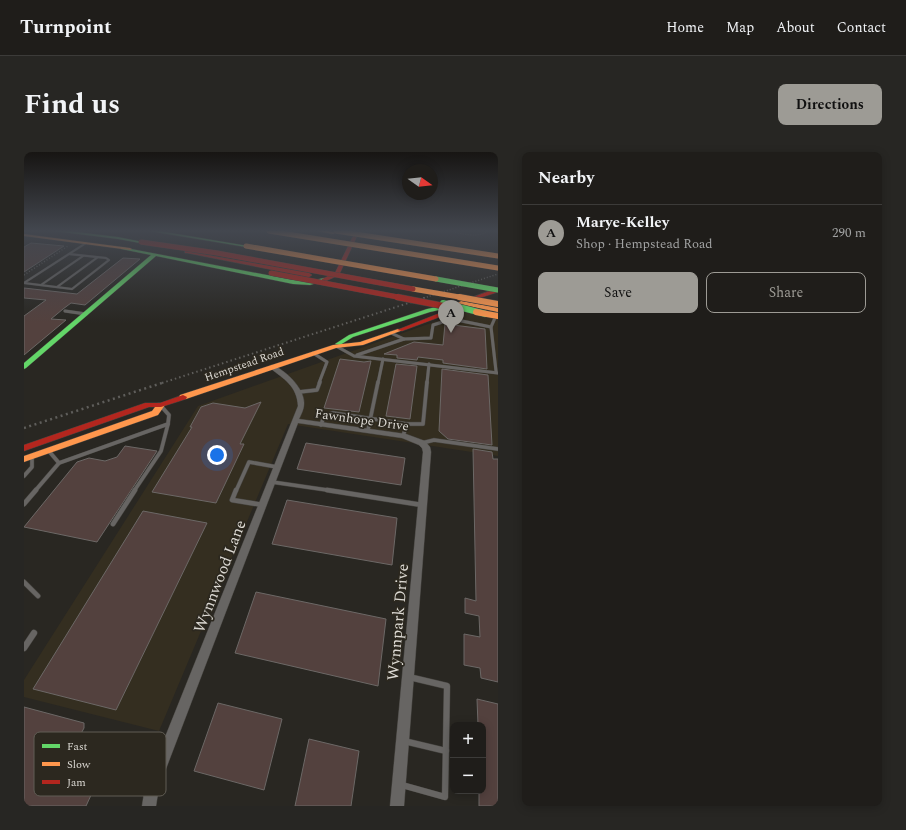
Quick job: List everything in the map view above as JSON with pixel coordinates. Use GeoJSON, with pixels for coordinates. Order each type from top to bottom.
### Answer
{"type":"FeatureCollection","features":[{"type":"Feature","properties":{"kind":"main road"},"geometry":{"type":"LineString","coordinates":[[24,367],[147,262]]}},
{"type":"Feature","properties":{"kind":"main road"},"geometry":{"type":"LineString","coordinates":[[188,262],[293,282],[316,282],[332,278],[337,274],[343,262]]}},
{"type":"Feature","properties":{"kind":"main road"},"geometry":{"type":"LineString","coordinates":[[207,262],[498,316]]}},
{"type":"Feature","properties":{"kind":"main road"},"geometry":{"type":"LineString","coordinates":[[241,262],[408,294],[486,314]]}},
{"type":"Feature","properties":{"kind":"main road"},"geometry":{"type":"LineString","coordinates":[[264,262],[498,304]]}},
{"type":"Feature","properties":{"kind":"main road"},"geometry":{"type":"LineString","coordinates":[[350,262],[498,290]]}},
{"type":"Feature","properties":{"kind":"main road"},"geometry":{"type":"LineString","coordinates":[[388,262],[406,264]]}},
{"type":"Feature","properties":{"kind":"main road"},"geometry":{"type":"LineString","coordinates":[[458,262],[498,268]]}},
{"type":"Feature","properties":{"kind":"main road","name":"Hempstead Road"},"geometry":{"type":"LineString","coordinates":[[335,346],[351,336],[429,310],[441,309],[498,290]]}},
{"type":"Feature","properties":{"kind":"main road"},"geometry":{"type":"LineString","coordinates":[[460,302],[498,310]]}},
{"type":"Feature","properties":{"kind":"main road","name":"Hempstead Road"},"geometry":{"type":"LineString","coordinates":[[24,448],[148,405],[161,405],[312,353],[335,346],[361,344],[443,314],[441,309]]}},
{"type":"Feature","properties":{"kind":"main road","name":"Hempstead Road"},"geometry":{"type":"LineString","coordinates":[[28,458],[155,413],[161,405]]}},
{"type":"Feature","properties":{"kind":"street"},"geometry":{"type":"LineString","coordinates":[[272,367],[292,382],[299,392]]}},
{"type":"Feature","properties":{"kind":"street","name":"Wynnwood Lane"},"geometry":{"type":"LineString","coordinates":[[166,751],[297,421],[301,406],[299,392]]}},
{"type":"Feature","properties":{"kind":"street","name":"Fawnhope Drive"},"geometry":{"type":"LineString","coordinates":[[297,421],[403,436],[422,443]]}},
{"type":"Feature","properties":{"kind":"street","name":"Wynnpark Drive"},"geometry":{"type":"LineString","coordinates":[[397,806],[400,785],[427,452],[426,447],[422,443]]}},
{"type":"Feature","properties":{"kind":"street","name":"Wynnwood Lane"},"geometry":{"type":"LineString","coordinates":[[150,806],[151,796]]}},
{"type":"Feature","properties":{"kind":"lane"},"geometry":{"type":"LineString","coordinates":[[24,284],[58,262]]}},
{"type":"Feature","properties":{"kind":"lane"},"geometry":{"type":"LineString","coordinates":[[41,285],[75,262]]}},
{"type":"Feature","properties":{"kind":"lane"},"geometry":{"type":"LineString","coordinates":[[57,287],[92,262]]}},
{"type":"Feature","properties":{"kind":"lane"},"geometry":{"type":"LineString","coordinates":[[24,284],[72,289],[107,262]]}},
{"type":"Feature","properties":{"kind":"lane"},"geometry":{"type":"LineString","coordinates":[[335,346],[354,356],[497,372],[491,327],[498,310]]}},
{"type":"Feature","properties":{"kind":"lane"},"geometry":{"type":"LineString","coordinates":[[65,311],[87,314]]}},
{"type":"Feature","properties":{"kind":"lane"},"geometry":{"type":"LineString","coordinates":[[424,321],[432,325],[452,319],[491,327]]}},
{"type":"Feature","properties":{"kind":"lane"},"geometry":{"type":"LineString","coordinates":[[354,356],[404,339],[431,338],[432,325]]}},
{"type":"Feature","properties":{"kind":"lane"},"geometry":{"type":"LineString","coordinates":[[391,333],[404,339]]}},
{"type":"Feature","properties":{"kind":"lane"},"geometry":{"type":"LineString","coordinates":[[299,392],[317,390],[327,362],[312,353]]}},
{"type":"Feature","properties":{"kind":"lane"},"geometry":{"type":"LineString","coordinates":[[368,430],[383,359]]}},
{"type":"Feature","properties":{"kind":"lane"},"geometry":{"type":"LineString","coordinates":[[321,425],[324,416],[334,413],[407,424],[423,424],[429,364]]}},
{"type":"Feature","properties":{"kind":"lane"},"geometry":{"type":"LineString","coordinates":[[113,524],[161,451],[169,415],[161,405]]}},
{"type":"Feature","properties":{"kind":"lane"},"geometry":{"type":"LineString","coordinates":[[24,504],[59,463],[168,424]]}},
{"type":"Feature","properties":{"kind":"lane"},"geometry":{"type":"LineString","coordinates":[[403,436],[407,424]]}},
{"type":"Feature","properties":{"kind":"lane"},"geometry":{"type":"LineString","coordinates":[[422,443],[434,440],[498,449]]}},
{"type":"Feature","properties":{"kind":"lane"},"geometry":{"type":"LineString","coordinates":[[48,450],[59,463]]}},
{"type":"Feature","properties":{"kind":"lane"},"geometry":{"type":"LineString","coordinates":[[24,476],[32,467],[28,458]]}},
{"type":"Feature","properties":{"kind":"lane"},"geometry":{"type":"LineString","coordinates":[[263,505],[232,500],[249,462],[278,468]]}},
{"type":"Feature","properties":{"kind":"lane"},"geometry":{"type":"LineString","coordinates":[[272,482],[422,505]]}},
{"type":"Feature","properties":{"kind":"lane"},"geometry":{"type":"LineString","coordinates":[[24,582],[38,596]]}},
{"type":"Feature","properties":{"kind":"lane"},"geometry":{"type":"LineString","coordinates":[[24,648],[34,633]]}},
{"type":"Feature","properties":{"kind":"lane"},"geometry":{"type":"LineString","coordinates":[[400,785],[445,796],[447,686],[408,677]]}},
{"type":"Feature","properties":{"kind":"lane"},"geometry":{"type":"LineString","coordinates":[[403,741],[446,751]]}},
{"type":"Feature","properties":{"kind":"shaded area"},"geometry":{"type":"Polygon","coordinates":[[[462,312],[498,319],[498,456],[288,424],[159,731],[24,697],[24,680],[198,406],[462,312]]]}},
{"type":"Feature","properties":{"kind":"building"},"geometry":{"type":"Polygon","coordinates":[[[24,262],[40,262],[24,272],[24,262]]]}},
{"type":"Feature","properties":{"kind":"building"},"geometry":{"type":"Polygon","coordinates":[[[119,262],[137,262],[85,305],[71,303],[63,309],[51,319],[66,320],[24,355],[24,316],[46,300],[24,298],[24,288],[77,294],[119,262]]]}},
{"type":"Feature","properties":{"kind":"building"},"geometry":{"type":"Polygon","coordinates":[[[445,324],[485,329],[487,369],[443,363],[443,360],[418,357],[417,360],[397,358],[397,355],[384,354],[414,342],[443,345],[445,324]]]}},
{"type":"Feature","properties":{"kind":"building"},"geometry":{"type":"Polygon","coordinates":[[[340,359],[364,362],[371,361],[359,412],[324,408],[340,359]]]}},
{"type":"Feature","properties":{"kind":"building"},"geometry":{"type":"Polygon","coordinates":[[[396,364],[417,366],[410,419],[386,416],[396,364]]]}},
{"type":"Feature","properties":{"kind":"building"},"geometry":{"type":"Polygon","coordinates":[[[442,369],[488,375],[492,445],[448,439],[439,431],[442,369]]]}},
{"type":"Feature","properties":{"kind":"building"},"geometry":{"type":"Polygon","coordinates":[[[261,402],[240,444],[244,444],[216,503],[152,492],[192,427],[190,427],[201,407],[213,403],[245,408],[261,402]]]}},
{"type":"Feature","properties":{"kind":"building"},"geometry":{"type":"Polygon","coordinates":[[[306,443],[405,458],[401,485],[297,469],[306,443]]]}},
{"type":"Feature","properties":{"kind":"building"},"geometry":{"type":"Polygon","coordinates":[[[125,446],[157,451],[97,542],[24,527],[77,462],[89,458],[105,461],[117,457],[125,446]]]}},
{"type":"Feature","properties":{"kind":"building"},"geometry":{"type":"Polygon","coordinates":[[[473,449],[492,452],[493,459],[498,459],[498,682],[481,678],[480,668],[464,665],[464,634],[480,637],[479,616],[465,613],[465,598],[476,601],[473,449]]]}},
{"type":"Feature","properties":{"kind":"building"},"geometry":{"type":"Polygon","coordinates":[[[287,500],[397,518],[392,565],[272,544],[287,500]]]}},
{"type":"Feature","properties":{"kind":"building"},"geometry":{"type":"Polygon","coordinates":[[[143,511],[207,523],[116,710],[33,689],[143,511]]]}},
{"type":"Feature","properties":{"kind":"building"},"geometry":{"type":"Polygon","coordinates":[[[256,592],[386,619],[378,686],[235,653],[256,592]]]}},
{"type":"Feature","properties":{"kind":"building"},"geometry":{"type":"Polygon","coordinates":[[[477,699],[498,704],[498,806],[479,806],[479,794],[486,794],[486,722],[478,722],[477,699]]]}},
{"type":"Feature","properties":{"kind":"building"},"geometry":{"type":"Polygon","coordinates":[[[218,703],[282,719],[264,790],[194,771],[218,703]]]}},
{"type":"Feature","properties":{"kind":"building"},"geometry":{"type":"Polygon","coordinates":[[[24,707],[84,723],[82,732],[34,732],[34,796],[91,796],[86,806],[24,806],[24,707]]]}},
{"type":"Feature","properties":{"kind":"building"},"geometry":{"type":"Polygon","coordinates":[[[309,739],[359,751],[351,806],[295,806],[309,739]]]}},
{"type":"Feature","properties":{"kind":"railway"},"geometry":{"type":"LineString","coordinates":[[24,275],[44,262]]}},
{"type":"Feature","properties":{"kind":"railway"},"geometry":{"type":"LineString","coordinates":[[424,298],[498,274]]}},
{"type":"Feature","properties":{"kind":"railway"},"geometry":{"type":"LineString","coordinates":[[162,383],[427,297]]}},
{"type":"Feature","properties":{"kind":"railway"},"geometry":{"type":"LineString","coordinates":[[24,428],[165,382]]}},
{"type":"Feature","properties":{"kind":"traffic: fast"},"geometry":{"type":"LineString","coordinates":[[24,367],[146,262]]}},
{"type":"Feature","properties":{"kind":"traffic: fast"},"geometry":{"type":"LineString","coordinates":[[191,262],[293,282],[310,283],[324,280]]}},
{"type":"Feature","properties":{"kind":"traffic: fast"},"geometry":{"type":"LineString","coordinates":[[436,279],[498,290]]}},
{"type":"Feature","properties":{"kind":"traffic: fast"},"geometry":{"type":"LineString","coordinates":[[443,303],[486,314]]}},
{"type":"Feature","properties":{"kind":"traffic: fast"},"geometry":{"type":"LineString","coordinates":[[338,344],[351,336],[429,310],[446,307]]}},
{"type":"Feature","properties":{"kind":"traffic: slow"},"geometry":{"type":"LineString","coordinates":[[335,262],[436,279]]}},
{"type":"Feature","properties":{"kind":"traffic: slow"},"geometry":{"type":"LineString","coordinates":[[458,262],[498,268]]}},
{"type":"Feature","properties":{"kind":"traffic: slow"},"geometry":{"type":"LineString","coordinates":[[413,289],[498,304]]}},
{"type":"Feature","properties":{"kind":"traffic: slow"},"geometry":{"type":"LineString","coordinates":[[461,303],[498,310]]}},
{"type":"Feature","properties":{"kind":"traffic: slow"},"geometry":{"type":"LineString","coordinates":[[476,312],[498,316]]}},
{"type":"Feature","properties":{"kind":"traffic: slow"},"geometry":{"type":"LineString","coordinates":[[183,397],[335,346],[361,344],[400,330]]}},
{"type":"Feature","properties":{"kind":"traffic: slow"},"geometry":{"type":"LineString","coordinates":[[24,459],[155,413],[161,405]]}},
{"type":"Feature","properties":{"kind":"traffic: jam"},"geometry":{"type":"LineString","coordinates":[[237,262],[309,275]]}},
{"type":"Feature","properties":{"kind":"traffic: jam"},"geometry":{"type":"LineString","coordinates":[[263,262],[413,289]]}},
{"type":"Feature","properties":{"kind":"traffic: jam"},"geometry":{"type":"LineString","coordinates":[[324,280],[337,274],[343,262]]}},
{"type":"Feature","properties":{"kind":"traffic: jam"},"geometry":{"type":"LineString","coordinates":[[271,273],[454,308]]}},
{"type":"Feature","properties":{"kind":"traffic: jam"},"geometry":{"type":"LineString","coordinates":[[465,301],[498,290]]}},
{"type":"Feature","properties":{"kind":"traffic: jam"},"geometry":{"type":"LineString","coordinates":[[400,330],[443,314],[441,309]]}},
{"type":"Feature","properties":{"kind":"traffic: jam"},"geometry":{"type":"LineString","coordinates":[[24,448],[148,405],[161,405],[183,397]]}},
{"type":"Feature","properties":{"kind":"place","name":"Marye-Kelley"},"geometry":{"type":"Point","coordinates":[451,333]}}]}
